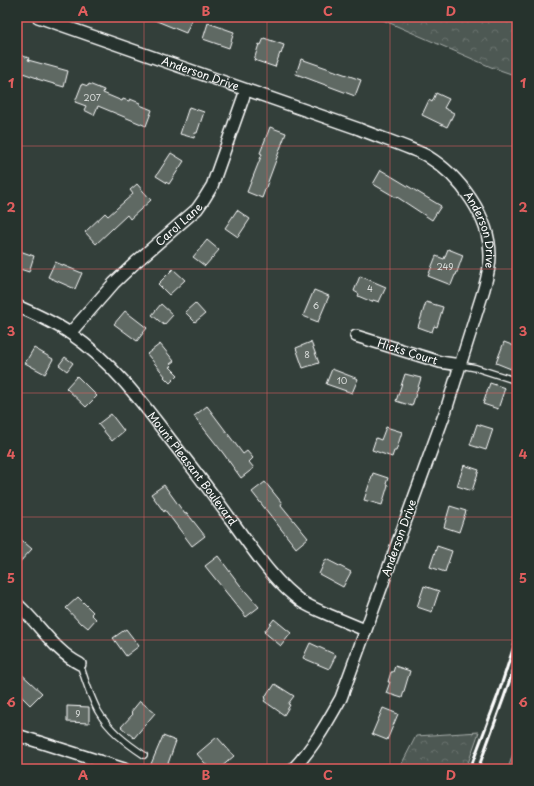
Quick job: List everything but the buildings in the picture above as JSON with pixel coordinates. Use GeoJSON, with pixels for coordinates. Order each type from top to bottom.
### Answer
{"type":"FeatureCollection","features":[{"type":"Feature","properties":{"kind":"street","name":"Anderson Drive"},"geometry":{"type":"LineString","coordinates":[[38,17],[359,129],[427,156],[443,167],[457,180],[477,208],[485,226],[490,256],[488,273],[446,410],[341,698],[313,745],[293,769]]}},
{"type":"Feature","properties":{"kind":"street","name":"Carol Lane"},"geometry":{"type":"LineString","coordinates":[[70,333],[114,283],[196,209],[204,199],[212,186],[246,90]]}},
{"type":"Feature","properties":{"kind":"street","name":"Mount Pleasant Boulevard"},"geometry":{"type":"LineString","coordinates":[[17,306],[42,317],[70,333],[89,347],[113,369],[210,490],[268,570],[284,587],[302,602],[365,630]]}},
{"type":"Feature","properties":{"kind":"street","name":"Hicks Court"},"geometry":{"type":"LineString","coordinates":[[356,336],[440,362],[460,366]]}},
{"type":"Feature","properties":{"kind":"street"},"geometry":{"type":"LineString","coordinates":[[17,604],[63,653],[80,664]]}},
{"type":"Feature","properties":{"kind":"street"},"geometry":{"type":"LineString","coordinates":[[17,735],[124,769]]}},
{"type":"Feature","properties":{"kind":"lane"},"geometry":{"type":"LineString","coordinates":[[460,366],[476,368],[517,381]]}},
{"type":"Feature","properties":{"kind":"lane"},"geometry":{"type":"LineString","coordinates":[[80,664],[98,711],[119,737],[144,755]]}},
{"type":"Feature","properties":{"kind":"green space"},"geometry":{"type":"Polygon","coordinates":[[[376,17],[517,17],[517,76],[491,67],[376,17]]]}},
{"type":"Feature","properties":{"kind":"green space"},"geometry":{"type":"Polygon","coordinates":[[[479,732],[466,769],[399,769],[416,736],[479,732]]]}},
{"type":"Feature","properties":{"kind":"green space"},"geometry":{"type":"Polygon","coordinates":[[[517,741],[517,769],[508,769],[517,741]]]}},
{"type":"Feature","properties":{"kind":"railway"},"geometry":{"type":"LineString","coordinates":[[470,769],[498,695],[517,637]]}},
{"type":"Feature","properties":{"kind":"railway"},"geometry":{"type":"LineString","coordinates":[[478,769],[517,659]]}}]}
